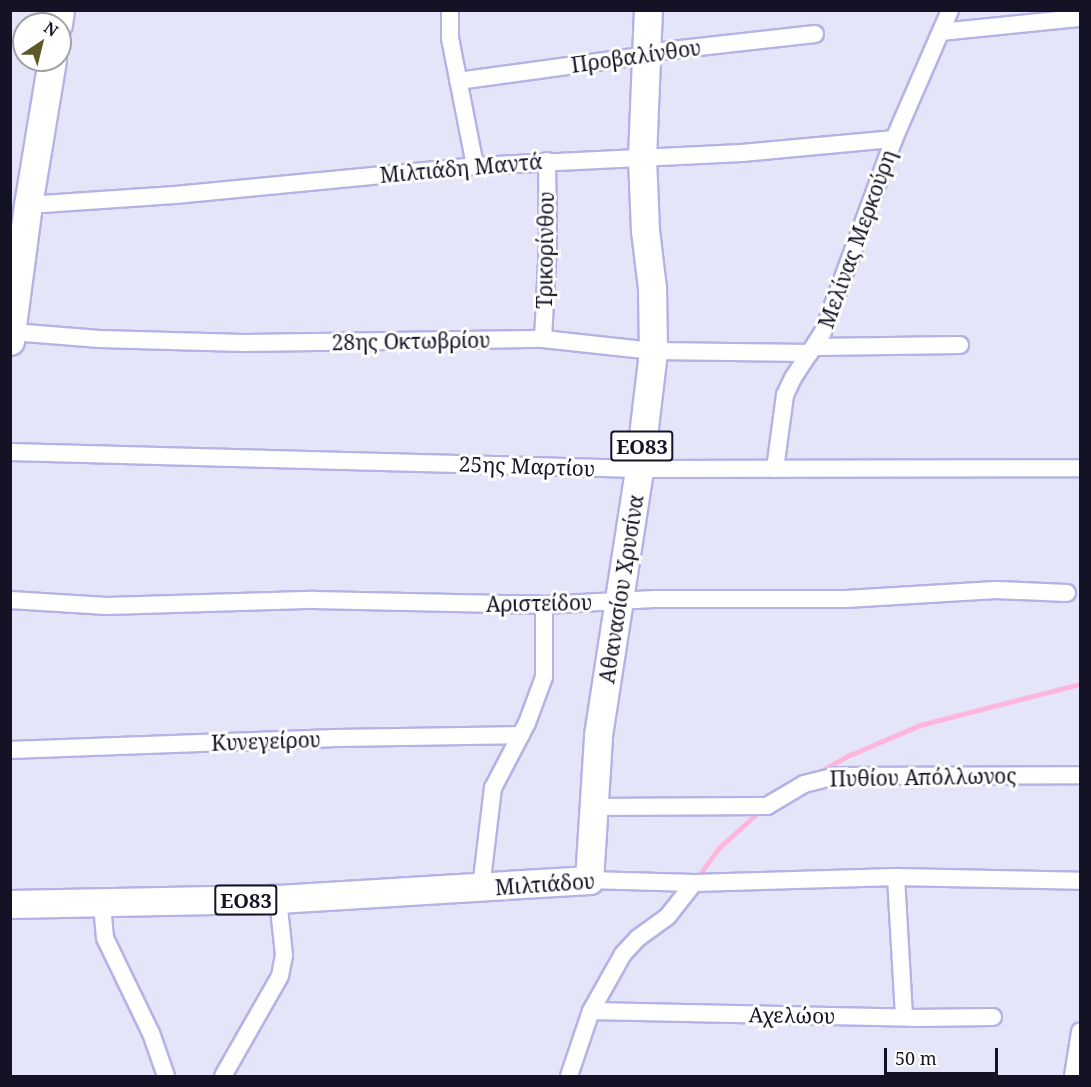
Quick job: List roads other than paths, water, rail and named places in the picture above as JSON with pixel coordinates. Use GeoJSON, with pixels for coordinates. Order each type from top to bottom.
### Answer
{"type":"FeatureCollection","features":[{"type":"Feature","properties":{"kind":"main road","name":"Αθανασίου Χρυσίνα"},"geometry":{"type":"LineString","coordinates":[[589,880],[598,735],[639,469],[653,351],[652,297],[645,230],[642,158],[648,10]]}},
{"type":"Feature","properties":{"kind":"main road"},"geometry":{"type":"LineString","coordinates":[[11,336],[28,205],[50,72]]}},
{"type":"Feature","properties":{"kind":"main road","name":"Μιλτιάδου"},"geometry":{"type":"LineString","coordinates":[[10,904],[278,899],[589,880]]}},
{"type":"Feature","properties":{"kind":"street"},"geometry":{"type":"LineString","coordinates":[[450,10],[450,38],[475,166]]}},
{"type":"Feature","properties":{"kind":"street","name":"Μελίνας Μερκούρη"},"geometry":{"type":"LineString","coordinates":[[775,469],[785,395],[793,378],[813,350],[855,248],[894,139],[950,10]]}},
{"type":"Feature","properties":{"kind":"street"},"geometry":{"type":"LineString","coordinates":[[941,32],[1080,18]]}},
{"type":"Feature","properties":{"kind":"street","name":"Προβαλίνθου"},"geometry":{"type":"LineString","coordinates":[[458,81],[634,57],[646,53],[815,34]]}},
{"type":"Feature","properties":{"kind":"street","name":"Μιλτιάδη Μαντά"},"geometry":{"type":"LineString","coordinates":[[28,205],[175,195],[547,160],[642,158],[894,139]]}},
{"type":"Feature","properties":{"kind":"street","name":"Τρικορίνθου"},"geometry":{"type":"LineString","coordinates":[[543,339],[548,243],[547,160]]}},
{"type":"Feature","properties":{"kind":"street","name":"28ης Οκτωβρίου"},"geometry":{"type":"LineString","coordinates":[[11,336],[244,344],[543,339],[653,351],[813,350],[960,345]]}},
{"type":"Feature","properties":{"kind":"street","name":"25ης Μαρτίου"},"geometry":{"type":"LineString","coordinates":[[10,452],[639,469],[1080,468]]}},
{"type":"Feature","properties":{"kind":"street","name":"Αριστείδου"},"geometry":{"type":"LineString","coordinates":[[10,600],[106,606],[314,600],[544,605],[846,598],[996,590],[1067,593]]}},
{"type":"Feature","properties":{"kind":"street"},"geometry":{"type":"LineString","coordinates":[[481,888],[493,788],[521,735],[544,677],[544,605]]}},
{"type":"Feature","properties":{"kind":"street","name":"Κυνεγείρου"},"geometry":{"type":"LineString","coordinates":[[10,750],[336,738],[521,735]]}},
{"type":"Feature","properties":{"kind":"street","name":"Πυθίου Απόλλωνος"},"geometry":{"type":"LineString","coordinates":[[593,807],[767,806],[808,782],[835,776],[1080,775]]}},
{"type":"Feature","properties":{"kind":"street"},"geometry":{"type":"LineString","coordinates":[[896,877],[904,1017]]}},
{"type":"Feature","properties":{"kind":"street","name":"Μιλτιάδου"},"geometry":{"type":"LineString","coordinates":[[589,880],[694,884],[896,877],[1080,881]]}},
{"type":"Feature","properties":{"kind":"street"},"geometry":{"type":"LineString","coordinates":[[569,1077],[591,1011],[623,954],[638,938],[668,916],[694,884]]}},
{"type":"Feature","properties":{"kind":"street"},"geometry":{"type":"LineString","coordinates":[[223,1077],[280,976],[284,955],[278,899]]}},
{"type":"Feature","properties":{"kind":"street"},"geometry":{"type":"LineString","coordinates":[[102,904],[105,938],[151,1033],[166,1077]]}},
{"type":"Feature","properties":{"kind":"street","name":"Αχελώου"},"geometry":{"type":"LineString","coordinates":[[591,1011],[993,1017]]}},
{"type":"Feature","properties":{"kind":"street"},"geometry":{"type":"LineString","coordinates":[[1072,1077],[1080,1032]]}},
{"type":"Feature","properties":{"kind":"waterway"},"geometry":{"type":"LineString","coordinates":[[817,773],[850,755],[920,725],[1080,684]]}},
{"type":"Feature","properties":{"kind":"waterway"},"geometry":{"type":"LineString","coordinates":[[697,878],[718,849],[754,816]]}}]}
